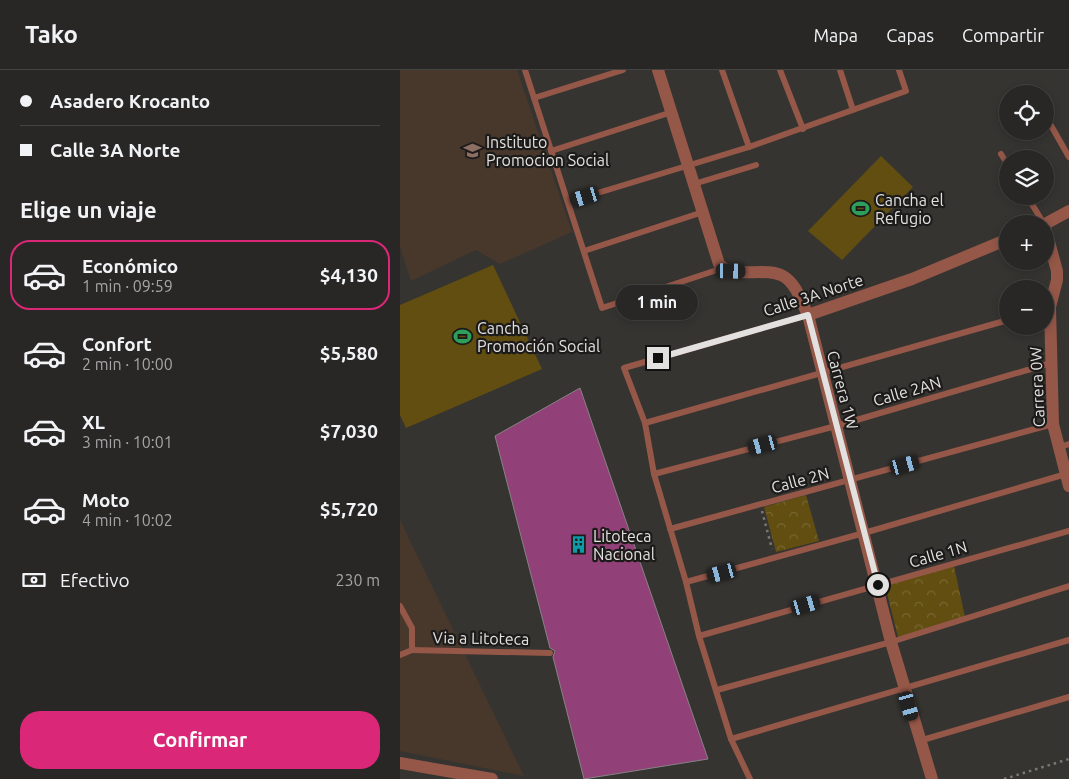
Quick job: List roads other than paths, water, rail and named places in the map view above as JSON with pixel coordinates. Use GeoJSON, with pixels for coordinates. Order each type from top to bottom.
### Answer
{"type":"FeatureCollection","features":[{"type":"Feature","properties":{"kind":"street"},"geometry":{"type":"LineString","coordinates":[[658,70],[719,264]]}},
{"type":"Feature","properties":{"kind":"street"},"geometry":{"type":"LineString","coordinates":[[1054,220],[1069,211]]}},
{"type":"Feature","properties":{"kind":"street","name":"Calle 3A Norte"},"geometry":{"type":"LineString","coordinates":[[808,315],[912,279],[999,244]]}},
{"type":"Feature","properties":{"kind":"street","name":"Carrera 0W"},"geometry":{"type":"LineString","coordinates":[[1054,260],[1057,271],[1057,280],[1054,288]]}},
{"type":"Feature","properties":{"kind":"street","name":"Carrera 1W"},"geometry":{"type":"LineString","coordinates":[[719,264],[724,269],[731,271],[768,271],[783,276],[794,288],[808,315],[821,373],[878,585],[891,642],[919,741],[932,779]]}},
{"type":"Feature","properties":{"kind":"street","name":"Carrera 0W"},"geometry":{"type":"LineString","coordinates":[[1049,335],[1053,424],[1064,445],[1067,480]]}},
{"type":"Feature","properties":{"kind":"street"},"geometry":{"type":"LineString","coordinates":[[400,763],[492,779]]}},
{"type":"Feature","properties":{"kind":"lane"},"geometry":{"type":"LineString","coordinates":[[525,70],[602,308],[717,270],[719,264]]}},
{"type":"Feature","properties":{"kind":"lane"},"geometry":{"type":"LineString","coordinates":[[534,98],[623,70]]}},
{"type":"Feature","properties":{"kind":"lane"},"geometry":{"type":"LineString","coordinates":[[722,70],[749,147]]}},
{"type":"Feature","properties":{"kind":"lane"},"geometry":{"type":"LineString","coordinates":[[780,70],[803,129]]}},
{"type":"Feature","properties":{"kind":"lane"},"geometry":{"type":"LineString","coordinates":[[840,70],[853,110]]}},
{"type":"Feature","properties":{"kind":"lane"},"geometry":{"type":"LineString","coordinates":[[568,202],[749,147],[906,91],[899,70]]}},
{"type":"Feature","properties":{"kind":"lane"},"geometry":{"type":"LineString","coordinates":[[551,151],[672,112]]}},
{"type":"Feature","properties":{"kind":"lane"},"geometry":{"type":"LineString","coordinates":[[1054,131],[1069,157]]}},
{"type":"Feature","properties":{"kind":"lane"},"geometry":{"type":"LineString","coordinates":[[694,184],[756,166]]}},
{"type":"Feature","properties":{"kind":"lane"},"geometry":{"type":"LineString","coordinates":[[584,251],[703,212]]}},
{"type":"Feature","properties":{"kind":"lane","name":"Calle 3A Norte"},"geometry":{"type":"LineString","coordinates":[[645,423],[624,368],[808,315]]}},
{"type":"Feature","properties":{"kind":"lane"},"geometry":{"type":"LineString","coordinates":[[750,779],[731,739],[699,636],[686,582],[654,474],[645,423],[999,323]]}},
{"type":"Feature","properties":{"kind":"lane","name":"Calle 2AN"},"geometry":{"type":"LineString","coordinates":[[654,474],[836,426],[1051,363]]}},
{"type":"Feature","properties":{"kind":"lane","name":"Calle 2N"},"geometry":{"type":"LineString","coordinates":[[670,529],[1053,424]]}},
{"type":"Feature","properties":{"kind":"lane"},"geometry":{"type":"LineString","coordinates":[[686,582],[1067,480]]}},
{"type":"Feature","properties":{"kind":"lane","name":"Calle 1N"},"geometry":{"type":"LineString","coordinates":[[699,636],[1069,531]]}},
{"type":"Feature","properties":{"kind":"lane"},"geometry":{"type":"LineString","coordinates":[[717,690],[891,642],[1069,586]]}},
{"type":"Feature","properties":{"kind":"lane"},"geometry":{"type":"LineString","coordinates":[[400,606],[412,628],[412,650],[400,655]]}},
{"type":"Feature","properties":{"kind":"lane"},"geometry":{"type":"LineString","coordinates":[[731,739],[1069,640]]}},
{"type":"Feature","properties":{"kind":"lane","name":"Via a Litoteca"},"geometry":{"type":"LineString","coordinates":[[412,650],[550,653]]}},
{"type":"Feature","properties":{"kind":"lane"},"geometry":{"type":"LineString","coordinates":[[919,741],[1069,697]]}},
{"type":"Feature","properties":{"kind":"place","name":"Instituto Promocion Social"},"geometry":{"type":"Point","coordinates":[472,151]}},
{"type":"Feature","properties":{"kind":"place","name":"Cancha el Refugio"},"geometry":{"type":"Point","coordinates":[861,209]}},
{"type":"Feature","properties":{"kind":"place","name":"Cancha Promoción Social"},"geometry":{"type":"Point","coordinates":[463,337]}},
{"type":"Feature","properties":{"kind":"place","name":"Litoteca Nacional"},"geometry":{"type":"Point","coordinates":[579,545]}}]}
